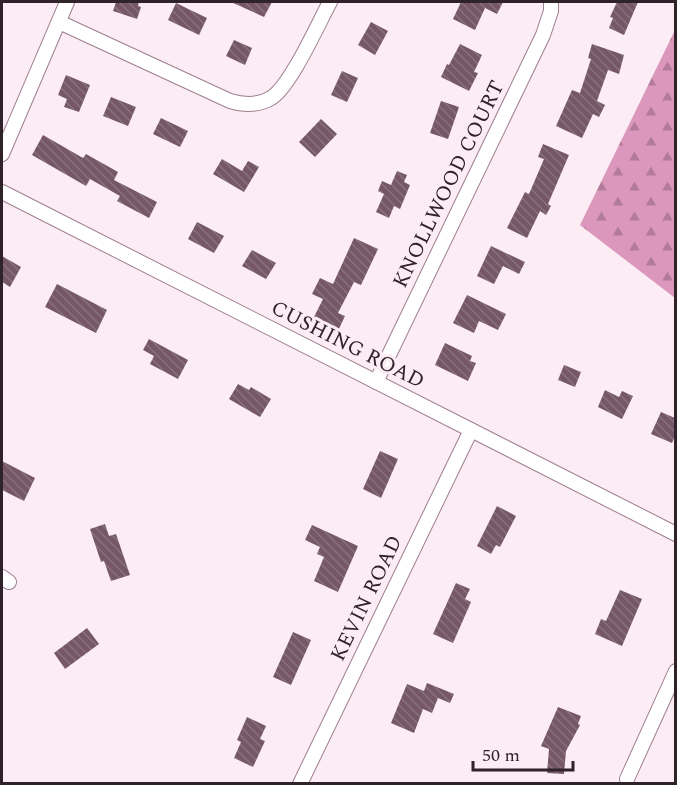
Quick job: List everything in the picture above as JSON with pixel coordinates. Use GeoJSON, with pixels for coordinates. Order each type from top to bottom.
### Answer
{"type":"FeatureCollection","features":[{"type":"Feature","properties":{"kind":"street"},"geometry":{"type":"LineString","coordinates":[[2,154],[67,2]]}},
{"type":"Feature","properties":{"kind":"street"},"geometry":{"type":"LineString","coordinates":[[59,22],[230,101],[248,105],[257,104],[278,93],[287,81],[330,2]]}},
{"type":"Feature","properties":{"kind":"street","name":"KNOLLWOOD COURT"},"geometry":{"type":"LineString","coordinates":[[376,382],[543,35],[551,11],[551,2]]}},
{"type":"Feature","properties":{"kind":"street","name":"CUSHING ROAD"},"geometry":{"type":"LineString","coordinates":[[2,192],[675,534]]}},
{"type":"Feature","properties":{"kind":"street","name":"KEVIN ROAD"},"geometry":{"type":"LineString","coordinates":[[300,783],[471,430]]}},
{"type":"Feature","properties":{"kind":"street"},"geometry":{"type":"LineString","coordinates":[[627,779],[675,670]]}},
{"type":"Feature","properties":{"kind":"green space"},"geometry":{"type":"Polygon","coordinates":[[[675,30],[675,298],[580,225],[675,30]]]}},
{"type":"Feature","properties":{"kind":"building"},"geometry":{"type":"Polygon","coordinates":[[[116,2],[139,2],[138,6],[141,7],[137,19],[113,11],[116,2]]]}},
{"type":"Feature","properties":{"kind":"building"},"geometry":{"type":"Polygon","coordinates":[[[231,2],[272,2],[264,17],[231,2]]]}},
{"type":"Feature","properties":{"kind":"building"},"geometry":{"type":"Polygon","coordinates":[[[461,2],[503,2],[497,14],[485,8],[475,30],[453,19],[461,2]]]}},
{"type":"Feature","properties":{"kind":"building"},"geometry":{"type":"Polygon","coordinates":[[[617,2],[638,2],[624,35],[609,28],[613,18],[610,17],[617,2]]]}},
{"type":"Feature","properties":{"kind":"building"},"geometry":{"type":"Polygon","coordinates":[[[176,3],[207,18],[199,35],[168,20],[176,3]]]}},
{"type":"Feature","properties":{"kind":"building"},"geometry":{"type":"Polygon","coordinates":[[[371,22],[388,31],[375,55],[358,45],[371,22]]]}},
{"type":"Feature","properties":{"kind":"building"},"geometry":{"type":"Polygon","coordinates":[[[234,40],[252,48],[245,65],[226,56],[234,40]]]}},
{"type":"Feature","properties":{"kind":"building"},"geometry":{"type":"Polygon","coordinates":[[[460,44],[482,55],[474,72],[478,73],[469,91],[441,77],[460,44]]]}},
{"type":"Feature","properties":{"kind":"building"},"geometry":{"type":"Polygon","coordinates":[[[592,44],[624,55],[619,74],[608,70],[597,101],[605,105],[599,117],[593,114],[582,138],[556,126],[572,90],[580,93],[591,59],[588,58],[592,44]]]}},
{"type":"Feature","properties":{"kind":"building"},"geometry":{"type":"Polygon","coordinates":[[[342,71],[358,78],[347,102],[331,95],[342,71]]]}},
{"type":"Feature","properties":{"kind":"building"},"geometry":{"type":"Polygon","coordinates":[[[66,75],[90,85],[79,112],[64,107],[67,99],[58,95],[66,75]]]}},
{"type":"Feature","properties":{"kind":"building"},"geometry":{"type":"Polygon","coordinates":[[[111,97],[136,107],[128,126],[103,116],[111,97]]]}},
{"type":"Feature","properties":{"kind":"building"},"geometry":{"type":"Polygon","coordinates":[[[441,101],[459,107],[448,139],[430,133],[441,101]]]}},
{"type":"Feature","properties":{"kind":"building"},"geometry":{"type":"Polygon","coordinates":[[[161,118],[188,131],[180,147],[153,134],[161,118]]]}},
{"type":"Feature","properties":{"kind":"building"},"geometry":{"type":"Polygon","coordinates":[[[321,119],[337,134],[315,157],[299,142],[321,119]]]}},
{"type":"Feature","properties":{"kind":"building"},"geometry":{"type":"Polygon","coordinates":[[[43,135],[83,158],[86,154],[118,172],[114,180],[157,202],[149,218],[117,201],[120,196],[90,179],[86,186],[32,155],[43,135]]]}},
{"type":"Feature","properties":{"kind":"building"},"geometry":{"type":"Polygon","coordinates":[[[543,144],[569,155],[548,204],[551,206],[546,215],[540,211],[527,238],[507,228],[525,192],[529,194],[544,159],[538,157],[543,144]]]}},
{"type":"Feature","properties":{"kind":"building"},"geometry":{"type":"Polygon","coordinates":[[[222,159],[242,171],[248,161],[259,167],[244,192],[213,174],[222,159]]]}},
{"type":"Feature","properties":{"kind":"building"},"geometry":{"type":"Polygon","coordinates":[[[397,171],[407,175],[404,182],[410,185],[400,209],[394,206],[389,218],[376,212],[384,194],[378,191],[382,181],[391,185],[397,171]]]}},
{"type":"Feature","properties":{"kind":"building"},"geometry":{"type":"Polygon","coordinates":[[[197,222],[224,236],[214,253],[188,239],[197,222]]]}},
{"type":"Feature","properties":{"kind":"building"},"geometry":{"type":"Polygon","coordinates":[[[354,238],[378,249],[361,285],[354,282],[338,313],[345,316],[337,333],[312,321],[323,299],[312,294],[320,278],[333,284],[354,238]]]}},
{"type":"Feature","properties":{"kind":"building"},"geometry":{"type":"Polygon","coordinates":[[[491,246],[525,262],[519,274],[503,266],[494,284],[477,276],[491,246]]]}},
{"type":"Feature","properties":{"kind":"building"},"geometry":{"type":"Polygon","coordinates":[[[252,250],[276,263],[266,279],[242,266],[252,250]]]}},
{"type":"Feature","properties":{"kind":"building"},"geometry":{"type":"Polygon","coordinates":[[[2,256],[21,267],[10,287],[2,282],[2,256]]]}},
{"type":"Feature","properties":{"kind":"building"},"geometry":{"type":"Polygon","coordinates":[[[57,284],[107,310],[96,333],[45,307],[57,284]]]}},
{"type":"Feature","properties":{"kind":"building"},"geometry":{"type":"Polygon","coordinates":[[[467,295],[506,314],[498,330],[479,321],[474,333],[453,323],[467,295]]]}},
{"type":"Feature","properties":{"kind":"building"},"geometry":{"type":"Polygon","coordinates":[[[149,339],[188,360],[178,379],[150,364],[154,356],[143,350],[149,339]]]}},
{"type":"Feature","properties":{"kind":"building"},"geometry":{"type":"Polygon","coordinates":[[[445,343],[472,356],[470,361],[476,363],[468,381],[435,365],[445,343]]]}},
{"type":"Feature","properties":{"kind":"building"},"geometry":{"type":"Polygon","coordinates":[[[564,365],[581,372],[575,387],[558,380],[564,365]]]}},
{"type":"Feature","properties":{"kind":"building"},"geometry":{"type":"Polygon","coordinates":[[[238,384],[249,390],[251,387],[271,399],[260,417],[229,399],[238,384]]]}},
{"type":"Feature","properties":{"kind":"building"},"geometry":{"type":"Polygon","coordinates":[[[605,390],[619,397],[622,391],[633,396],[622,419],[598,407],[605,390]]]}},
{"type":"Feature","properties":{"kind":"building"},"geometry":{"type":"Polygon","coordinates":[[[661,412],[675,418],[675,436],[672,443],[651,434],[661,412]]]}},
{"type":"Feature","properties":{"kind":"building"},"geometry":{"type":"Polygon","coordinates":[[[380,451],[398,459],[381,498],[363,489],[380,451]]]}},
{"type":"Feature","properties":{"kind":"building"},"geometry":{"type":"Polygon","coordinates":[[[2,461],[35,478],[24,501],[2,490],[2,461]]]}},
{"type":"Feature","properties":{"kind":"building"},"geometry":{"type":"Polygon","coordinates":[[[497,506],[516,516],[500,547],[496,545],[491,554],[477,546],[497,506]]]}},
{"type":"Feature","properties":{"kind":"building"},"geometry":{"type":"Polygon","coordinates":[[[105,524],[109,536],[116,534],[130,575],[111,581],[104,561],[101,562],[90,529],[105,524]]]}},
{"type":"Feature","properties":{"kind":"building"},"geometry":{"type":"Polygon","coordinates":[[[312,525],[358,546],[338,592],[314,581],[324,557],[317,554],[320,547],[305,540],[312,525]]]}},
{"type":"Feature","properties":{"kind":"building"},"geometry":{"type":"Polygon","coordinates":[[[456,583],[470,589],[465,599],[471,602],[453,643],[433,634],[456,583]]]}},
{"type":"Feature","properties":{"kind":"building"},"geometry":{"type":"Polygon","coordinates":[[[620,590],[642,599],[622,646],[595,634],[601,619],[606,621],[620,590]]]}},
{"type":"Feature","properties":{"kind":"building"},"geometry":{"type":"Polygon","coordinates":[[[87,628],[99,644],[65,669],[54,653],[87,628]]]}},
{"type":"Feature","properties":{"kind":"building"},"geometry":{"type":"Polygon","coordinates":[[[293,632],[311,640],[291,685],[273,677],[293,632]]]}},
{"type":"Feature","properties":{"kind":"building"},"geometry":{"type":"Polygon","coordinates":[[[427,683],[454,694],[450,703],[438,698],[432,713],[423,709],[414,733],[391,723],[407,684],[424,691],[427,683]]]}},
{"type":"Feature","properties":{"kind":"building"},"geometry":{"type":"Polygon","coordinates":[[[558,707],[581,716],[578,724],[580,725],[566,751],[564,774],[547,773],[549,749],[541,746],[558,707]]]}},
{"type":"Feature","properties":{"kind":"building"},"geometry":{"type":"Polygon","coordinates":[[[247,717],[266,726],[260,739],[265,741],[253,767],[234,758],[241,742],[237,740],[247,717]]]}}]}
